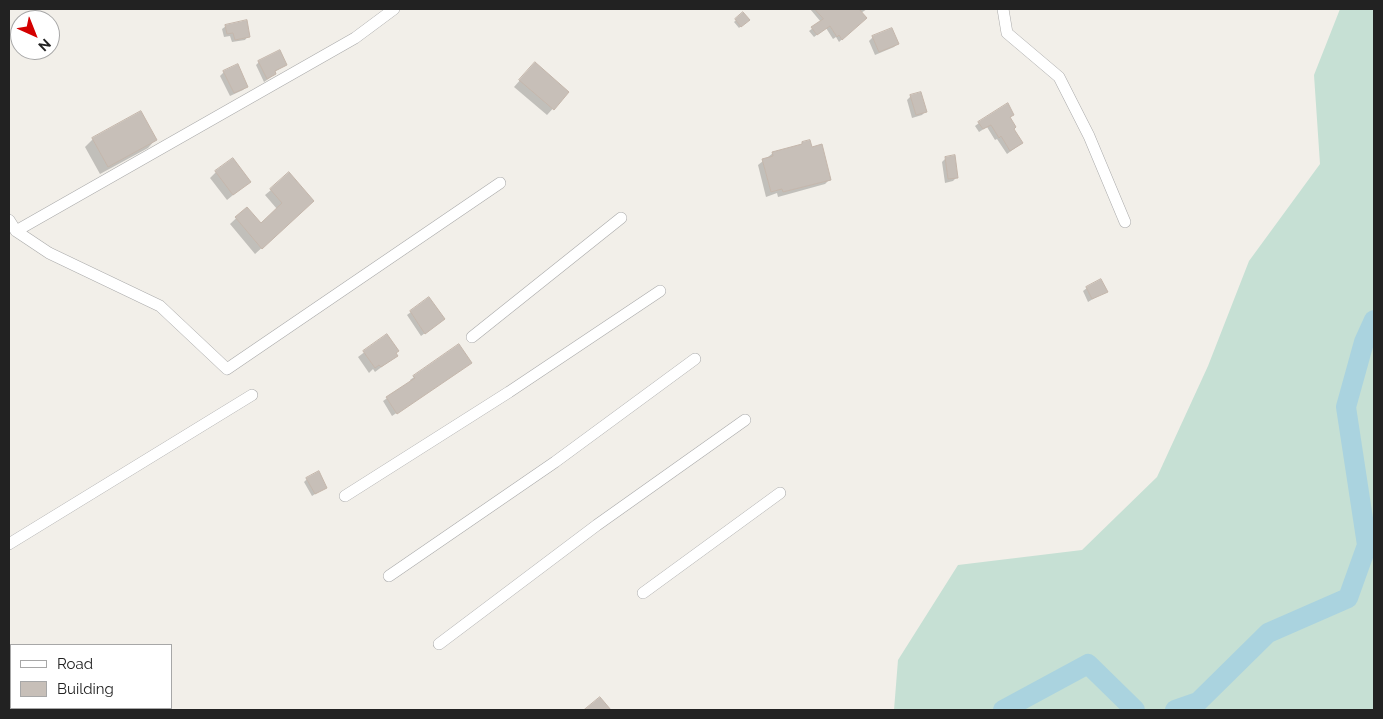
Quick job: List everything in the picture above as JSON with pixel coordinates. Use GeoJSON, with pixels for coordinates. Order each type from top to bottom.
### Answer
{"type":"FeatureCollection","features":[{"type":"Feature","properties":{"kind":"street"},"geometry":{"type":"LineString","coordinates":[[16,231],[355,38],[394,9]]}},
{"type":"Feature","properties":{"kind":"street"},"geometry":{"type":"LineString","coordinates":[[1003,9],[1007,33],[1059,76],[1089,136],[1125,222]]}},
{"type":"Feature","properties":{"kind":"street"},"geometry":{"type":"LineString","coordinates":[[9,220],[16,231],[49,253],[160,306],[227,369],[500,183]]}},
{"type":"Feature","properties":{"kind":"street"},"geometry":{"type":"LineString","coordinates":[[472,337],[621,218]]}},
{"type":"Feature","properties":{"kind":"street"},"geometry":{"type":"LineString","coordinates":[[345,496],[509,392],[660,291]]}},
{"type":"Feature","properties":{"kind":"street"},"geometry":{"type":"LineString","coordinates":[[389,576],[555,462],[695,359]]}},
{"type":"Feature","properties":{"kind":"street"},"geometry":{"type":"LineString","coordinates":[[9,544],[252,395]]}},
{"type":"Feature","properties":{"kind":"street"},"geometry":{"type":"LineString","coordinates":[[438,644],[597,525],[745,420]]}},
{"type":"Feature","properties":{"kind":"street"},"geometry":{"type":"LineString","coordinates":[[643,594],[780,493]]}},
{"type":"Feature","properties":{"kind":"green space"},"geometry":{"type":"Polygon","coordinates":[[[1340,9],[1374,9],[1374,710],[894,710],[898,660],[958,565],[1082,550],[1157,477],[1208,366],[1249,261],[1320,164],[1314,75],[1340,9]]]}},
{"type":"Feature","properties":{"kind":"building"},"geometry":{"type":"Polygon","coordinates":[[[815,9],[859,9],[867,18],[842,40],[839,35],[837,37],[830,26],[817,35],[811,27],[823,19],[815,9]]]}},
{"type":"Feature","properties":{"kind":"building"},"geometry":{"type":"Polygon","coordinates":[[[743,12],[750,20],[741,27],[735,19],[743,12]]]}},
{"type":"Feature","properties":{"kind":"building"},"geometry":{"type":"Polygon","coordinates":[[[247,20],[250,37],[235,40],[233,33],[227,34],[225,25],[247,20]]]}},
{"type":"Feature","properties":{"kind":"building"},"geometry":{"type":"Polygon","coordinates":[[[892,28],[899,44],[879,52],[872,36],[892,28]]]}},
{"type":"Feature","properties":{"kind":"building"},"geometry":{"type":"Polygon","coordinates":[[[280,50],[287,65],[275,71],[276,74],[267,79],[258,61],[280,50]]]}},
{"type":"Feature","properties":{"kind":"building"},"geometry":{"type":"Polygon","coordinates":[[[535,62],[569,92],[554,110],[519,80],[535,62]]]}},
{"type":"Feature","properties":{"kind":"building"},"geometry":{"type":"Polygon","coordinates":[[[238,64],[248,87],[234,93],[223,71],[238,64]]]}},
{"type":"Feature","properties":{"kind":"building"},"geometry":{"type":"Polygon","coordinates":[[[921,92],[927,112],[916,115],[910,95],[921,92]]]}},
{"type":"Feature","properties":{"kind":"building"},"geometry":{"type":"Polygon","coordinates":[[[1008,103],[1014,115],[1010,117],[1016,127],[1014,129],[1023,143],[1010,151],[1001,136],[999,138],[991,125],[983,129],[978,122],[1008,103]]]}},
{"type":"Feature","properties":{"kind":"building"},"geometry":{"type":"Polygon","coordinates":[[[141,111],[157,140],[108,167],[92,138],[141,111]]]}},
{"type":"Feature","properties":{"kind":"building"},"geometry":{"type":"Polygon","coordinates":[[[810,140],[812,147],[822,144],[831,180],[783,192],[782,189],[771,192],[762,159],[773,156],[772,152],[810,140]]]}},
{"type":"Feature","properties":{"kind":"building"},"geometry":{"type":"Polygon","coordinates":[[[955,155],[958,178],[948,179],[945,157],[955,155]]]}},
{"type":"Feature","properties":{"kind":"building"},"geometry":{"type":"Polygon","coordinates":[[[233,158],[251,182],[233,195],[215,171],[233,158]]]}},
{"type":"Feature","properties":{"kind":"building"},"geometry":{"type":"Polygon","coordinates":[[[289,172],[314,201],[262,249],[235,217],[247,207],[261,223],[282,203],[270,189],[289,172]]]}},
{"type":"Feature","properties":{"kind":"building"},"geometry":{"type":"Polygon","coordinates":[[[1101,279],[1108,292],[1092,299],[1086,287],[1101,279]]]}},
{"type":"Feature","properties":{"kind":"building"},"geometry":{"type":"Polygon","coordinates":[[[429,297],[445,319],[425,334],[410,311],[429,297]]]}},
{"type":"Feature","properties":{"kind":"building"},"geometry":{"type":"Polygon","coordinates":[[[387,334],[399,351],[396,353],[398,356],[381,367],[379,365],[375,368],[363,351],[387,334]]]}},
{"type":"Feature","properties":{"kind":"building"},"geometry":{"type":"Polygon","coordinates":[[[459,344],[472,363],[397,414],[386,397],[415,378],[413,376],[459,344]]]}},
{"type":"Feature","properties":{"kind":"building"},"geometry":{"type":"Polygon","coordinates":[[[319,471],[327,488],[315,494],[306,478],[319,471]]]}},
{"type":"Feature","properties":{"kind":"building"},"geometry":{"type":"Polygon","coordinates":[[[600,697],[611,710],[584,710],[600,697]]]}},
{"type":"Feature","properties":{"kind":"waterway"},"geometry":{"type":"LineString","coordinates":[[1175,710],[1198,702],[1268,633],[1348,598],[1367,545],[1346,407],[1364,342],[1374,320]]}},
{"type":"Feature","properties":{"kind":"waterway"},"geometry":{"type":"LineString","coordinates":[[1003,710],[1088,664],[1135,710]]}}]}
